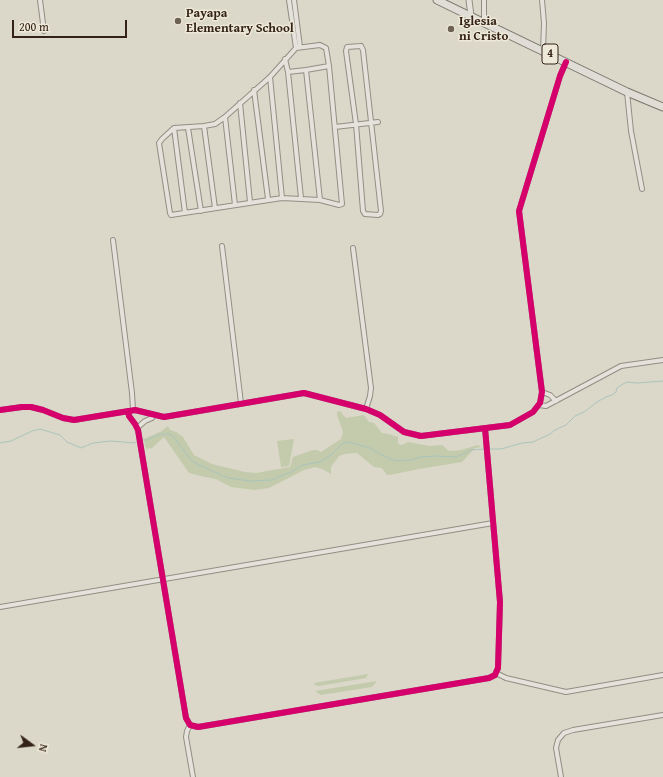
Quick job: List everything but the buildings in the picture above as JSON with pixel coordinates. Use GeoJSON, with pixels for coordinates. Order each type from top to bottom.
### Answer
{"type":"FeatureCollection","features":[{"type":"Feature","properties":{"kind":"highway","name":"4"},"geometry":{"type":"LineString","coordinates":[[436,0],[543,50],[627,92],[663,107]]}},
{"type":"Feature","properties":{"kind":"street"},"geometry":{"type":"LineString","coordinates":[[40,0],[44,31]]}},
{"type":"Feature","properties":{"kind":"street"},"geometry":{"type":"LineString","coordinates":[[289,0],[293,14],[298,48]]}},
{"type":"Feature","properties":{"kind":"street"},"geometry":{"type":"LineString","coordinates":[[293,14],[294,0]]}},
{"type":"Feature","properties":{"kind":"street"},"geometry":{"type":"LineString","coordinates":[[469,0],[471,16]]}},
{"type":"Feature","properties":{"kind":"street"},"geometry":{"type":"LineString","coordinates":[[484,0],[484,22]]}},
{"type":"Feature","properties":{"kind":"street"},"geometry":{"type":"LineString","coordinates":[[542,0],[544,23],[543,50]]}},
{"type":"Feature","properties":{"kind":"street"},"geometry":{"type":"LineString","coordinates":[[323,46],[326,48],[342,202],[339,205],[320,200],[302,198],[268,199],[172,216],[170,213],[158,143],[174,128],[188,128],[215,124],[270,77],[285,59],[298,48],[323,46]]}},
{"type":"Feature","properties":{"kind":"street"},"geometry":{"type":"LineString","coordinates":[[360,46],[363,50],[371,122],[381,211],[380,214],[365,214],[363,211],[356,124],[346,51],[347,47],[360,46]]}},
{"type":"Feature","properties":{"kind":"street"},"geometry":{"type":"LineString","coordinates":[[285,59],[288,72],[302,198]]}},
{"type":"Feature","properties":{"kind":"street"},"geometry":{"type":"LineString","coordinates":[[0,410],[30,407],[63,418],[76,420],[133,410],[167,417],[303,393],[332,399],[366,409],[380,415],[404,432],[417,436],[514,424],[533,412],[542,400],[519,212],[545,123],[566,62]]}},
{"type":"Feature","properties":{"kind":"street"},"geometry":{"type":"LineString","coordinates":[[288,72],[329,66]]}},
{"type":"Feature","properties":{"kind":"street"},"geometry":{"type":"LineString","coordinates":[[306,70],[320,200]]}},
{"type":"Feature","properties":{"kind":"street"},"geometry":{"type":"LineString","coordinates":[[270,77],[282,198]]}},
{"type":"Feature","properties":{"kind":"street"},"geometry":{"type":"LineString","coordinates":[[254,90],[268,199]]}},
{"type":"Feature","properties":{"kind":"street"},"geometry":{"type":"LineString","coordinates":[[627,92],[631,131],[642,189]]}},
{"type":"Feature","properties":{"kind":"street"},"geometry":{"type":"LineString","coordinates":[[240,103],[250,202]]}},
{"type":"Feature","properties":{"kind":"street"},"geometry":{"type":"LineString","coordinates":[[225,117],[235,205]]}},
{"type":"Feature","properties":{"kind":"street"},"geometry":{"type":"LineString","coordinates":[[335,126],[378,122]]}},
{"type":"Feature","properties":{"kind":"street"},"geometry":{"type":"LineString","coordinates":[[204,126],[215,208]]}},
{"type":"Feature","properties":{"kind":"street"},"geometry":{"type":"LineString","coordinates":[[174,128],[185,214]]}},
{"type":"Feature","properties":{"kind":"street"},"geometry":{"type":"LineString","coordinates":[[188,128],[201,211]]}},
{"type":"Feature","properties":{"kind":"street"},"geometry":{"type":"LineString","coordinates":[[113,240],[133,410]]}},
{"type":"Feature","properties":{"kind":"street"},"geometry":{"type":"LineString","coordinates":[[222,246],[242,404]]}},
{"type":"Feature","properties":{"kind":"street"},"geometry":{"type":"LineString","coordinates":[[353,248],[371,388],[371,394],[366,409]]}},
{"type":"Feature","properties":{"kind":"street"},"geometry":{"type":"LineString","coordinates":[[539,406],[545,407],[621,366],[663,360]]}},
{"type":"Feature","properties":{"kind":"street"},"geometry":{"type":"LineString","coordinates":[[542,392],[550,395],[556,401]]}},
{"type":"Feature","properties":{"kind":"street"},"geometry":{"type":"LineString","coordinates":[[128,412],[137,428],[139,436],[186,718],[190,724],[200,727],[494,676],[498,666],[500,602],[486,428]]}},
{"type":"Feature","properties":{"kind":"street"},"geometry":{"type":"LineString","coordinates":[[137,428],[145,421],[152,418],[154,414]]}},
{"type":"Feature","properties":{"kind":"street"},"geometry":{"type":"LineString","coordinates":[[0,607],[494,523]]}},
{"type":"Feature","properties":{"kind":"street"},"geometry":{"type":"LineString","coordinates":[[496,673],[506,678],[566,692],[663,675]]}},
{"type":"Feature","properties":{"kind":"street"},"geometry":{"type":"LineString","coordinates":[[561,777],[556,748],[558,740],[564,733],[573,730],[663,715]]}},
{"type":"Feature","properties":{"kind":"street"},"geometry":{"type":"LineString","coordinates":[[190,724],[186,737],[193,777]]}},
{"type":"Feature","properties":{"kind":"green space"},"geometry":{"type":"Polygon","coordinates":[[[340,411],[346,418],[364,415],[369,422],[374,423],[382,433],[398,437],[398,444],[402,445],[408,442],[429,446],[442,445],[449,451],[461,450],[478,445],[481,447],[475,448],[462,462],[387,475],[382,468],[374,467],[357,453],[345,454],[339,456],[331,467],[331,474],[315,467],[304,470],[269,488],[255,490],[231,487],[216,479],[189,473],[164,437],[152,448],[146,449],[145,446],[144,439],[162,431],[168,426],[170,430],[183,437],[194,455],[212,464],[245,472],[256,473],[290,467],[293,457],[313,450],[321,452],[341,439],[343,432],[337,415],[337,412],[340,411]]]}},
{"type":"Feature","properties":{"kind":"green space"},"geometry":{"type":"Polygon","coordinates":[[[294,439],[289,466],[281,467],[277,441],[294,439]]]}},
{"type":"Feature","properties":{"kind":"green space"},"geometry":{"type":"Polygon","coordinates":[[[368,674],[366,678],[319,686],[315,685],[314,683],[368,674]]]}},
{"type":"Feature","properties":{"kind":"green space"},"geometry":{"type":"Polygon","coordinates":[[[377,681],[372,687],[321,695],[315,691],[377,681]]]}},
{"type":"Feature","properties":{"kind":"waterway"},"geometry":{"type":"LineString","coordinates":[[488,449],[501,449],[522,443],[533,442],[550,434],[566,425],[575,416],[584,412],[597,402],[612,395],[616,392],[617,388],[627,382],[637,383],[663,381]]}},
{"type":"Feature","properties":{"kind":"waterway"},"geometry":{"type":"LineString","coordinates":[[0,443],[11,441],[32,431],[40,429],[60,435],[67,442],[81,448],[93,443],[111,441],[134,443],[139,441]]}},
{"type":"Feature","properties":{"kind":"waterway"},"geometry":{"type":"LineString","coordinates":[[142,440],[147,440],[160,434],[172,435],[191,460],[199,465],[228,478],[250,481],[272,480],[303,465],[320,462],[331,455],[343,443],[348,442],[370,448],[396,461],[411,460],[421,457],[456,457],[471,450],[484,449]]}},
{"type":"Feature","properties":{"kind":"cycle path"},"geometry":{"type":"LineString","coordinates":[[0,410],[31,407],[63,418],[74,420],[135,410],[164,417],[304,393],[366,409],[380,415],[404,432],[421,436],[510,425],[533,412],[540,403],[542,392],[519,211],[560,76],[566,62]]}},
{"type":"Feature","properties":{"kind":"cycle path"},"geometry":{"type":"LineString","coordinates":[[128,411],[129,416],[138,430],[186,718],[190,725],[198,727],[489,678],[495,675],[498,668],[500,602],[485,428]]}},
{"type":"Feature","properties":{"kind":"place","name":"Payapa Elementary School"},"geometry":{"type":"Point","coordinates":[178,21]}},
{"type":"Feature","properties":{"kind":"place","name":"Iglesia ni Cristo"},"geometry":{"type":"Point","coordinates":[451,29]}}]}
